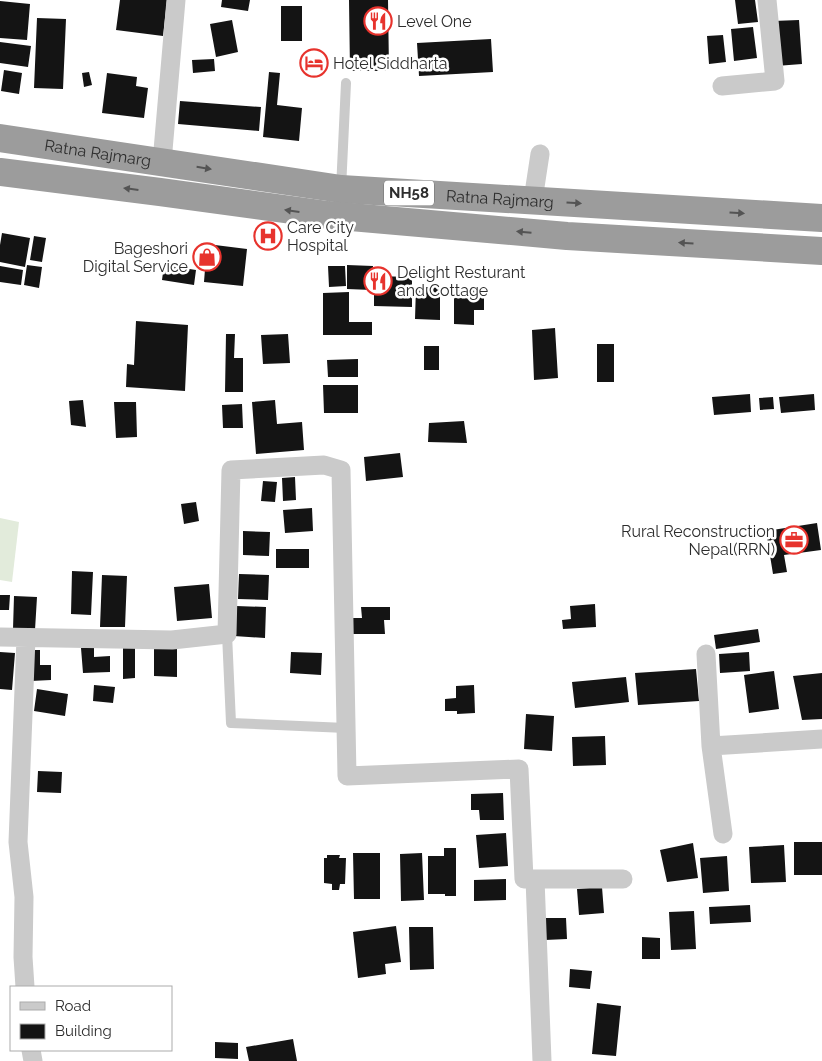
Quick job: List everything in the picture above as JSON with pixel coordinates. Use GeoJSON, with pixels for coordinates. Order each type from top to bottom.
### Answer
{"type":"FeatureCollection","features":[{"type":"Feature","properties":{"kind":"highway","name":"Ratna Rajmarg"},"geometry":{"type":"LineString","coordinates":[[0,138],[341,189],[822,218]]}},
{"type":"Feature","properties":{"kind":"highway","name":"Ratna Rajmarg"},"geometry":{"type":"LineString","coordinates":[[0,172],[328,216],[567,236],[822,251]]}},
{"type":"Feature","properties":{"kind":"street"},"geometry":{"type":"LineString","coordinates":[[162,162],[176,0]]}},
{"type":"Feature","properties":{"kind":"street"},"geometry":{"type":"LineString","coordinates":[[722,86],[775,80],[767,0]]}},
{"type":"Feature","properties":{"kind":"street"},"geometry":{"type":"LineString","coordinates":[[533,200],[540,154]]}},
{"type":"Feature","properties":{"kind":"street"},"geometry":{"type":"LineString","coordinates":[[0,637],[172,640],[227,634],[231,470],[324,465],[341,470],[347,776],[518,770],[524,879],[623,879]]}},
{"type":"Feature","properties":{"kind":"street"},"geometry":{"type":"LineString","coordinates":[[24,986],[24,897],[18,842],[26,638]]}},
{"type":"Feature","properties":{"kind":"street"},"geometry":{"type":"LineString","coordinates":[[706,654],[711,746],[722,834]]}},
{"type":"Feature","properties":{"kind":"street"},"geometry":{"type":"LineString","coordinates":[[711,746],[822,739]]}},
{"type":"Feature","properties":{"kind":"street"},"geometry":{"type":"LineString","coordinates":[[535,879],[542,1061]]}},
{"type":"Feature","properties":{"kind":"lane"},"geometry":{"type":"LineString","coordinates":[[341,189],[346,83]]}},
{"type":"Feature","properties":{"kind":"lane"},"geometry":{"type":"LineString","coordinates":[[227,634],[230,723],[346,728]]}},
{"type":"Feature","properties":{"kind":"green space"},"geometry":{"type":"Polygon","coordinates":[[[0,518],[19,522],[12,582],[0,580],[0,518]]]}},
{"type":"Feature","properties":{"kind":"building"},"geometry":{"type":"Polygon","coordinates":[[[120,0],[167,0],[163,36],[116,30],[120,0]]]}},
{"type":"Feature","properties":{"kind":"building"},"geometry":{"type":"Polygon","coordinates":[[[222,0],[250,0],[248,11],[221,7],[222,0]]]}},
{"type":"Feature","properties":{"kind":"building"},"geometry":{"type":"Polygon","coordinates":[[[349,0],[388,0],[389,71],[350,71],[349,0]]]}},
{"type":"Feature","properties":{"kind":"building"},"geometry":{"type":"Polygon","coordinates":[[[735,0],[755,0],[758,22],[738,24],[735,0]]]}},
{"type":"Feature","properties":{"kind":"building"},"geometry":{"type":"Polygon","coordinates":[[[0,1],[30,4],[27,40],[0,38],[0,1]]]}},
{"type":"Feature","properties":{"kind":"building"},"geometry":{"type":"Polygon","coordinates":[[[281,6],[302,6],[302,41],[281,41],[281,6]]]}},
{"type":"Feature","properties":{"kind":"building"},"geometry":{"type":"Polygon","coordinates":[[[37,18],[66,19],[63,89],[34,88],[37,18]]]}},
{"type":"Feature","properties":{"kind":"building"},"geometry":{"type":"Polygon","coordinates":[[[232,20],[238,52],[216,57],[210,24],[232,20]]]}},
{"type":"Feature","properties":{"kind":"building"},"geometry":{"type":"Polygon","coordinates":[[[799,20],[802,64],[776,66],[773,21],[799,20]]]}},
{"type":"Feature","properties":{"kind":"building"},"geometry":{"type":"Polygon","coordinates":[[[753,27],[757,58],[734,61],[731,29],[753,27]]]}},
{"type":"Feature","properties":{"kind":"building"},"geometry":{"type":"Polygon","coordinates":[[[723,35],[726,62],[709,64],[707,36],[723,35]]]}},
{"type":"Feature","properties":{"kind":"building"},"geometry":{"type":"Polygon","coordinates":[[[491,39],[493,72],[419,76],[417,43],[491,39]]]}},
{"type":"Feature","properties":{"kind":"building"},"geometry":{"type":"Polygon","coordinates":[[[0,42],[31,46],[28,67],[0,63],[0,42]]]}},
{"type":"Feature","properties":{"kind":"building"},"geometry":{"type":"Polygon","coordinates":[[[214,59],[215,71],[193,73],[192,60],[214,59]]]}},
{"type":"Feature","properties":{"kind":"building"},"geometry":{"type":"Polygon","coordinates":[[[4,70],[22,73],[19,94],[1,91],[4,70]]]}},
{"type":"Feature","properties":{"kind":"building"},"geometry":{"type":"Polygon","coordinates":[[[89,72],[92,85],[84,87],[82,73],[89,72]]]}},
{"type":"Feature","properties":{"kind":"building"},"geometry":{"type":"Polygon","coordinates":[[[269,72],[280,73],[277,105],[302,108],[299,141],[263,137],[269,72]]]}},
{"type":"Feature","properties":{"kind":"building"},"geometry":{"type":"Polygon","coordinates":[[[107,73],[137,77],[136,86],[148,88],[144,118],[102,113],[107,73]]]}},
{"type":"Feature","properties":{"kind":"building"},"geometry":{"type":"Polygon","coordinates":[[[180,101],[261,107],[259,131],[178,124],[180,101]]]}},
{"type":"Feature","properties":{"kind":"building"},"geometry":{"type":"Polygon","coordinates":[[[2,233],[30,238],[25,267],[0,262],[2,233]]]}},
{"type":"Feature","properties":{"kind":"building"},"geometry":{"type":"Polygon","coordinates":[[[34,236],[46,238],[42,262],[30,260],[34,236]]]}},
{"type":"Feature","properties":{"kind":"building"},"geometry":{"type":"Polygon","coordinates":[[[207,244],[247,249],[243,286],[204,282],[207,244]]]}},
{"type":"Feature","properties":{"kind":"building"},"geometry":{"type":"Polygon","coordinates":[[[27,265],[42,267],[39,288],[24,285],[27,265]]]}},
{"type":"Feature","properties":{"kind":"building"},"geometry":{"type":"Polygon","coordinates":[[[164,265],[196,270],[194,285],[162,280],[164,265]]]}},
{"type":"Feature","properties":{"kind":"building"},"geometry":{"type":"Polygon","coordinates":[[[347,265],[373,266],[372,290],[347,289],[347,265]]]}},
{"type":"Feature","properties":{"kind":"building"},"geometry":{"type":"Polygon","coordinates":[[[0,266],[23,270],[21,285],[0,282],[0,266]]]}},
{"type":"Feature","properties":{"kind":"building"},"geometry":{"type":"Polygon","coordinates":[[[328,266],[345,266],[346,286],[329,287],[328,266]]]}},
{"type":"Feature","properties":{"kind":"building"},"geometry":{"type":"Polygon","coordinates":[[[374,276],[412,277],[412,307],[374,306],[374,276]]]}},
{"type":"Feature","properties":{"kind":"building"},"geometry":{"type":"Polygon","coordinates":[[[416,287],[440,287],[440,320],[415,319],[416,287]]]}},
{"type":"Feature","properties":{"kind":"building"},"geometry":{"type":"Polygon","coordinates":[[[454,288],[484,289],[484,310],[474,310],[474,325],[454,324],[454,288]]]}},
{"type":"Feature","properties":{"kind":"building"},"geometry":{"type":"Polygon","coordinates":[[[349,292],[349,322],[372,322],[372,335],[323,335],[323,293],[349,292]]]}},
{"type":"Feature","properties":{"kind":"building"},"geometry":{"type":"Polygon","coordinates":[[[136,321],[188,325],[185,391],[126,387],[127,364],[134,365],[136,321]]]}},
{"type":"Feature","properties":{"kind":"building"},"geometry":{"type":"Polygon","coordinates":[[[555,328],[558,378],[534,380],[532,330],[555,328]]]}},
{"type":"Feature","properties":{"kind":"building"},"geometry":{"type":"Polygon","coordinates":[[[226,334],[235,334],[234,358],[243,358],[243,392],[225,392],[226,334]]]}},
{"type":"Feature","properties":{"kind":"building"},"geometry":{"type":"Polygon","coordinates":[[[288,334],[290,363],[263,364],[261,335],[288,334]]]}},
{"type":"Feature","properties":{"kind":"building"},"geometry":{"type":"Polygon","coordinates":[[[597,344],[614,344],[614,382],[597,382],[597,344]]]}},
{"type":"Feature","properties":{"kind":"building"},"geometry":{"type":"Polygon","coordinates":[[[424,346],[439,346],[439,370],[424,370],[424,346]]]}},
{"type":"Feature","properties":{"kind":"building"},"geometry":{"type":"Polygon","coordinates":[[[358,359],[358,377],[328,377],[327,360],[358,359]]]}},
{"type":"Feature","properties":{"kind":"building"},"geometry":{"type":"Polygon","coordinates":[[[323,385],[358,385],[358,413],[324,413],[323,385]]]}},
{"type":"Feature","properties":{"kind":"building"},"geometry":{"type":"Polygon","coordinates":[[[750,394],[751,412],[714,415],[712,397],[750,394]]]}},
{"type":"Feature","properties":{"kind":"building"},"geometry":{"type":"Polygon","coordinates":[[[814,394],[815,410],[781,413],[779,397],[814,394]]]}},
{"type":"Feature","properties":{"kind":"building"},"geometry":{"type":"Polygon","coordinates":[[[773,397],[774,409],[760,410],[759,398],[773,397]]]}},
{"type":"Feature","properties":{"kind":"building"},"geometry":{"type":"Polygon","coordinates":[[[83,400],[86,427],[71,425],[69,401],[83,400]]]}},
{"type":"Feature","properties":{"kind":"building"},"geometry":{"type":"Polygon","coordinates":[[[275,400],[277,424],[302,422],[304,450],[256,454],[252,402],[275,400]]]}},
{"type":"Feature","properties":{"kind":"building"},"geometry":{"type":"Polygon","coordinates":[[[114,402],[136,402],[137,437],[116,438],[114,402]]]}},
{"type":"Feature","properties":{"kind":"building"},"geometry":{"type":"Polygon","coordinates":[[[242,404],[243,428],[223,428],[222,405],[242,404]]]}},
{"type":"Feature","properties":{"kind":"building"},"geometry":{"type":"Polygon","coordinates":[[[464,421],[467,443],[428,442],[429,423],[464,421]]]}},
{"type":"Feature","properties":{"kind":"building"},"geometry":{"type":"Polygon","coordinates":[[[400,453],[403,477],[366,481],[364,457],[400,453]]]}},
{"type":"Feature","properties":{"kind":"building"},"geometry":{"type":"Polygon","coordinates":[[[295,477],[296,500],[283,501],[282,478],[295,477]]]}},
{"type":"Feature","properties":{"kind":"building"},"geometry":{"type":"Polygon","coordinates":[[[263,481],[277,482],[275,502],[261,501],[263,481]]]}},
{"type":"Feature","properties":{"kind":"building"},"geometry":{"type":"Polygon","coordinates":[[[196,502],[199,521],[184,524],[181,504],[196,502]]]}},
{"type":"Feature","properties":{"kind":"building"},"geometry":{"type":"Polygon","coordinates":[[[312,508],[313,531],[285,533],[283,510],[312,508]]]}},
{"type":"Feature","properties":{"kind":"building","name":"Rural Reconstruction Nepal(RRN)"},"geometry":{"type":"Polygon","coordinates":[[[817,523],[821,550],[784,555],[787,572],[773,574],[766,531],[817,523]]]}},
{"type":"Feature","properties":{"kind":"building"},"geometry":{"type":"Polygon","coordinates":[[[243,531],[270,532],[269,556],[243,555],[243,531]]]}},
{"type":"Feature","properties":{"kind":"building"},"geometry":{"type":"Polygon","coordinates":[[[276,549],[309,549],[309,568],[276,568],[276,549]]]}},
{"type":"Feature","properties":{"kind":"building"},"geometry":{"type":"Polygon","coordinates":[[[72,571],[93,572],[91,615],[71,614],[72,571]]]}},
{"type":"Feature","properties":{"kind":"building"},"geometry":{"type":"Polygon","coordinates":[[[239,574],[269,575],[268,600],[238,599],[239,574]]]}},
{"type":"Feature","properties":{"kind":"building"},"geometry":{"type":"Polygon","coordinates":[[[102,575],[127,576],[125,627],[100,627],[102,575]]]}},
{"type":"Feature","properties":{"kind":"building"},"geometry":{"type":"Polygon","coordinates":[[[209,584],[212,618],[177,621],[174,587],[209,584]]]}},
{"type":"Feature","properties":{"kind":"building"},"geometry":{"type":"Polygon","coordinates":[[[0,595],[10,595],[9,610],[0,610],[0,595]]]}},
{"type":"Feature","properties":{"kind":"building"},"geometry":{"type":"Polygon","coordinates":[[[14,596],[37,597],[35,630],[13,629],[14,596]]]}},
{"type":"Feature","properties":{"kind":"building"},"geometry":{"type":"Polygon","coordinates":[[[595,604],[596,627],[563,629],[562,620],[571,619],[570,606],[595,604]]]}},
{"type":"Feature","properties":{"kind":"building"},"geometry":{"type":"Polygon","coordinates":[[[236,606],[266,607],[265,638],[234,636],[236,606]]]}},
{"type":"Feature","properties":{"kind":"building"},"geometry":{"type":"Polygon","coordinates":[[[361,607],[390,607],[390,620],[384,620],[385,634],[353,634],[353,618],[362,618],[361,607]]]}},
{"type":"Feature","properties":{"kind":"building"},"geometry":{"type":"Polygon","coordinates":[[[758,629],[760,642],[716,649],[714,635],[758,629]]]}},
{"type":"Feature","properties":{"kind":"building"},"geometry":{"type":"Polygon","coordinates":[[[123,646],[135,646],[135,678],[123,679],[123,646]]]}},
{"type":"Feature","properties":{"kind":"building"},"geometry":{"type":"Polygon","coordinates":[[[81,648],[94,648],[94,657],[110,656],[110,672],[83,673],[81,648]]]}},
{"type":"Feature","properties":{"kind":"building"},"geometry":{"type":"Polygon","coordinates":[[[154,649],[177,649],[177,677],[154,676],[154,649]]]}},
{"type":"Feature","properties":{"kind":"building"},"geometry":{"type":"Polygon","coordinates":[[[31,650],[40,650],[40,665],[51,665],[51,680],[31,681],[31,650]]]}},
{"type":"Feature","properties":{"kind":"building"},"geometry":{"type":"Polygon","coordinates":[[[0,652],[15,653],[12,690],[0,689],[0,652]]]}},
{"type":"Feature","properties":{"kind":"building"},"geometry":{"type":"Polygon","coordinates":[[[291,652],[322,653],[321,675],[290,673],[291,652]]]}},
{"type":"Feature","properties":{"kind":"building"},"geometry":{"type":"Polygon","coordinates":[[[749,652],[750,671],[720,673],[719,654],[749,652]]]}},
{"type":"Feature","properties":{"kind":"building"},"geometry":{"type":"Polygon","coordinates":[[[696,669],[699,701],[638,705],[635,673],[696,669]]]}},
{"type":"Feature","properties":{"kind":"building"},"geometry":{"type":"Polygon","coordinates":[[[774,671],[779,709],[749,713],[744,675],[774,671]]]}},
{"type":"Feature","properties":{"kind":"building"},"geometry":{"type":"Polygon","coordinates":[[[822,673],[822,719],[802,720],[793,676],[822,673]]]}},
{"type":"Feature","properties":{"kind":"building"},"geometry":{"type":"Polygon","coordinates":[[[626,677],[629,702],[575,708],[572,682],[626,677]]]}},
{"type":"Feature","properties":{"kind":"building"},"geometry":{"type":"Polygon","coordinates":[[[94,685],[115,687],[113,703],[93,701],[94,685]]]}},
{"type":"Feature","properties":{"kind":"building"},"geometry":{"type":"Polygon","coordinates":[[[474,685],[475,713],[457,714],[457,711],[445,711],[445,699],[456,698],[456,686],[474,685]]]}},
{"type":"Feature","properties":{"kind":"building"},"geometry":{"type":"Polygon","coordinates":[[[37,689],[68,694],[65,716],[34,711],[37,689]]]}},
{"type":"Feature","properties":{"kind":"building"},"geometry":{"type":"Polygon","coordinates":[[[526,714],[554,716],[552,751],[524,749],[526,714]]]}},
{"type":"Feature","properties":{"kind":"building"},"geometry":{"type":"Polygon","coordinates":[[[605,736],[606,765],[573,766],[572,737],[605,736]]]}},
{"type":"Feature","properties":{"kind":"building"},"geometry":{"type":"Polygon","coordinates":[[[38,771],[62,772],[61,793],[37,792],[38,771]]]}},
{"type":"Feature","properties":{"kind":"building"},"geometry":{"type":"Polygon","coordinates":[[[503,793],[504,820],[480,820],[479,810],[471,810],[471,794],[503,793]]]}},
{"type":"Feature","properties":{"kind":"building"},"geometry":{"type":"Polygon","coordinates":[[[506,833],[508,866],[479,868],[476,835],[506,833]]]}},
{"type":"Feature","properties":{"kind":"building"},"geometry":{"type":"Polygon","coordinates":[[[794,842],[822,842],[822,875],[794,875],[794,842]]]}},
{"type":"Feature","properties":{"kind":"building"},"geometry":{"type":"Polygon","coordinates":[[[693,843],[698,878],[667,882],[660,850],[693,843]]]}},
{"type":"Feature","properties":{"kind":"building"},"geometry":{"type":"Polygon","coordinates":[[[784,845],[786,882],[751,883],[749,847],[784,845]]]}},
{"type":"Feature","properties":{"kind":"building"},"geometry":{"type":"Polygon","coordinates":[[[444,848],[456,848],[456,896],[428,894],[428,856],[444,856],[444,848]]]}},
{"type":"Feature","properties":{"kind":"building"},"geometry":{"type":"Polygon","coordinates":[[[353,853],[380,853],[380,899],[354,899],[353,853]]]}},
{"type":"Feature","properties":{"kind":"building"},"geometry":{"type":"Polygon","coordinates":[[[422,853],[424,900],[401,901],[400,854],[422,853]]]}},
{"type":"Feature","properties":{"kind":"building"},"geometry":{"type":"Polygon","coordinates":[[[327,855],[340,855],[339,858],[346,858],[345,884],[340,884],[339,890],[332,890],[332,884],[324,883],[324,858],[327,858],[327,855]]]}},
{"type":"Feature","properties":{"kind":"building"},"geometry":{"type":"Polygon","coordinates":[[[727,856],[729,891],[703,893],[700,858],[727,856]]]}},
{"type":"Feature","properties":{"kind":"building"},"geometry":{"type":"Polygon","coordinates":[[[506,879],[506,900],[474,901],[474,880],[506,879]]]}},
{"type":"Feature","properties":{"kind":"building"},"geometry":{"type":"Polygon","coordinates":[[[602,887],[604,913],[579,915],[577,889],[602,887]]]}},
{"type":"Feature","properties":{"kind":"building"},"geometry":{"type":"Polygon","coordinates":[[[750,905],[751,922],[710,924],[709,907],[750,905]]]}},
{"type":"Feature","properties":{"kind":"building"},"geometry":{"type":"Polygon","coordinates":[[[694,911],[696,949],[671,950],[669,912],[694,911]]]}},
{"type":"Feature","properties":{"kind":"building"},"geometry":{"type":"Polygon","coordinates":[[[545,918],[566,918],[567,939],[545,940],[545,918]]]}},
{"type":"Feature","properties":{"kind":"building"},"geometry":{"type":"Polygon","coordinates":[[[396,926],[401,962],[385,964],[386,974],[358,978],[353,932],[396,926]]]}},
{"type":"Feature","properties":{"kind":"building"},"geometry":{"type":"Polygon","coordinates":[[[409,927],[433,927],[434,969],[410,970],[409,927]]]}},
{"type":"Feature","properties":{"kind":"building"},"geometry":{"type":"Polygon","coordinates":[[[642,937],[660,938],[660,959],[642,959],[642,937]]]}},
{"type":"Feature","properties":{"kind":"building"},"geometry":{"type":"Polygon","coordinates":[[[570,969],[592,971],[590,989],[569,987],[570,969]]]}},
{"type":"Feature","properties":{"kind":"building"},"geometry":{"type":"Polygon","coordinates":[[[597,1003],[621,1006],[616,1056],[592,1054],[597,1003]]]}},
{"type":"Feature","properties":{"kind":"building"},"geometry":{"type":"Polygon","coordinates":[[[293,1039],[297,1061],[249,1061],[246,1047],[293,1039]]]}},
{"type":"Feature","properties":{"kind":"building"},"geometry":{"type":"Polygon","coordinates":[[[215,1042],[238,1043],[238,1059],[215,1058],[215,1042]]]}},
{"type":"Feature","properties":{"kind":"place","name":"Level One"},"geometry":{"type":"Point","coordinates":[378,21]}},
{"type":"Feature","properties":{"kind":"place","name":"Hotel Siddharta"},"geometry":{"type":"Point","coordinates":[314,63]}},
{"type":"Feature","properties":{"kind":"place","name":"Care City Hospital"},"geometry":{"type":"Point","coordinates":[268,236]}},
{"type":"Feature","properties":{"kind":"place","name":"Bageshori Digital Service"},"geometry":{"type":"Point","coordinates":[207,257]}},
{"type":"Feature","properties":{"kind":"place","name":"Delight Resturant and Cottage"},"geometry":{"type":"Point","coordinates":[378,281]}},
{"type":"Feature","properties":{"kind":"place","name":"Rural Reconstruction Nepal(RRN)"},"geometry":{"type":"Point","coordinates":[794,540]}}]}
